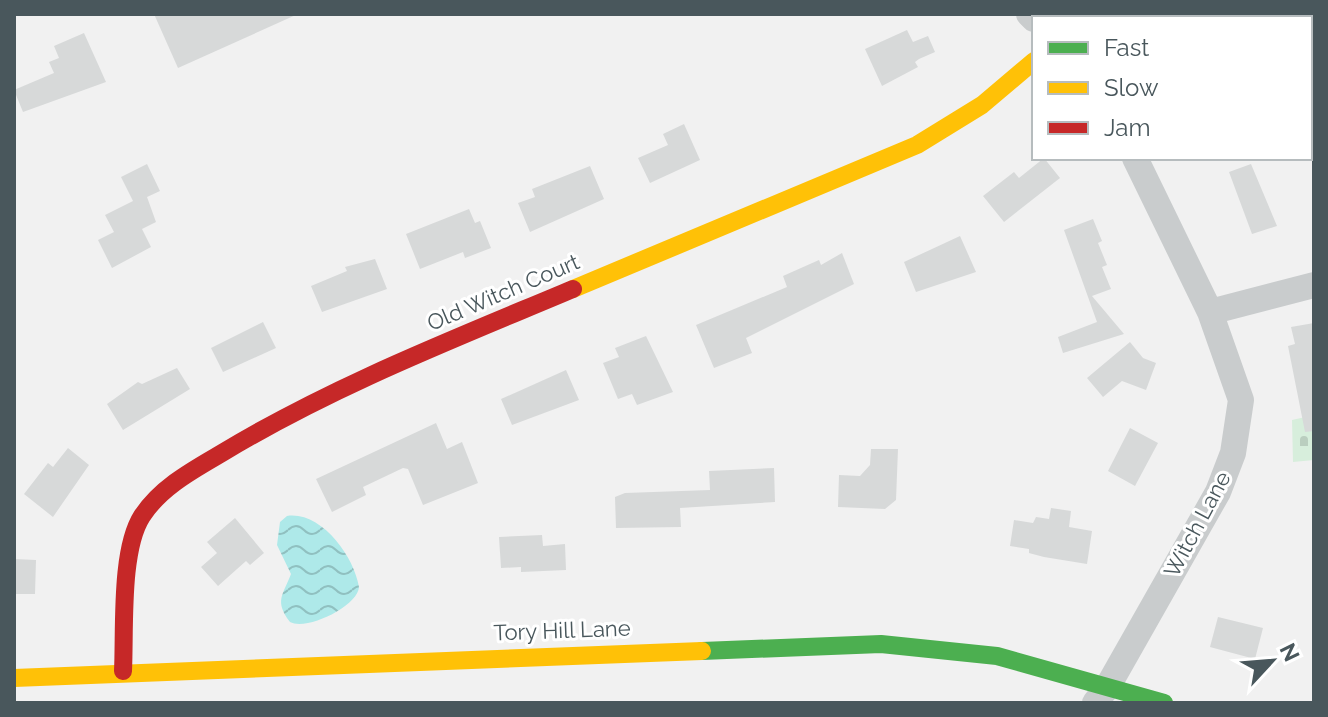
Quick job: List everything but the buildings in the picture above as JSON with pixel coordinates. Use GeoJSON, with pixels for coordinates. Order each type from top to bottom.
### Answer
{"type":"FeatureCollection","features":[{"type":"Feature","properties":{"kind":"street","name":"Old Witch Court"},"geometry":{"type":"LineString","coordinates":[[123,671],[130,548],[140,518],[155,499],[180,478],[268,425],[403,360],[917,145],[982,105],[1032,63]]}},
{"type":"Feature","properties":{"kind":"street","name":"Witch Lane"},"geometry":{"type":"LineString","coordinates":[[1101,694],[1218,492],[1233,453],[1241,400],[1210,312],[1136,160]]}},
{"type":"Feature","properties":{"kind":"street"},"geometry":{"type":"LineString","coordinates":[[1210,312],[1314,285]]}},
{"type":"Feature","properties":{"kind":"street","name":"Tory Hill Lane"},"geometry":{"type":"LineString","coordinates":[[14,678],[123,671],[881,644],[997,656],[1101,694],[1164,703]]}},
{"type":"Feature","properties":{"kind":"green space"},"geometry":{"type":"Polygon","coordinates":[[[1314,415],[1314,460],[1293,462],[1292,420],[1314,415]]]}},
{"type":"Feature","properties":{"kind":"water"},"geometry":{"type":"Polygon","coordinates":[[[287,516],[300,516],[312,521],[334,538],[350,562],[359,587],[350,602],[341,609],[308,623],[290,622],[282,609],[283,593],[291,574],[277,545],[280,522],[287,516]]]}},
{"type":"Feature","properties":{"kind":"traffic: fast"},"geometry":{"type":"LineString","coordinates":[[702,651],[881,644],[997,656],[1164,703]]}},
{"type":"Feature","properties":{"kind":"traffic: slow"},"geometry":{"type":"LineString","coordinates":[[573,289],[917,145],[982,105],[1032,63]]}},
{"type":"Feature","properties":{"kind":"traffic: slow"},"geometry":{"type":"LineString","coordinates":[[14,678],[702,651]]}},
{"type":"Feature","properties":{"kind":"traffic: jam"},"geometry":{"type":"LineString","coordinates":[[123,671],[125,591],[130,549],[142,516],[168,488],[211,459],[307,406],[394,365],[573,289]]}}]}
